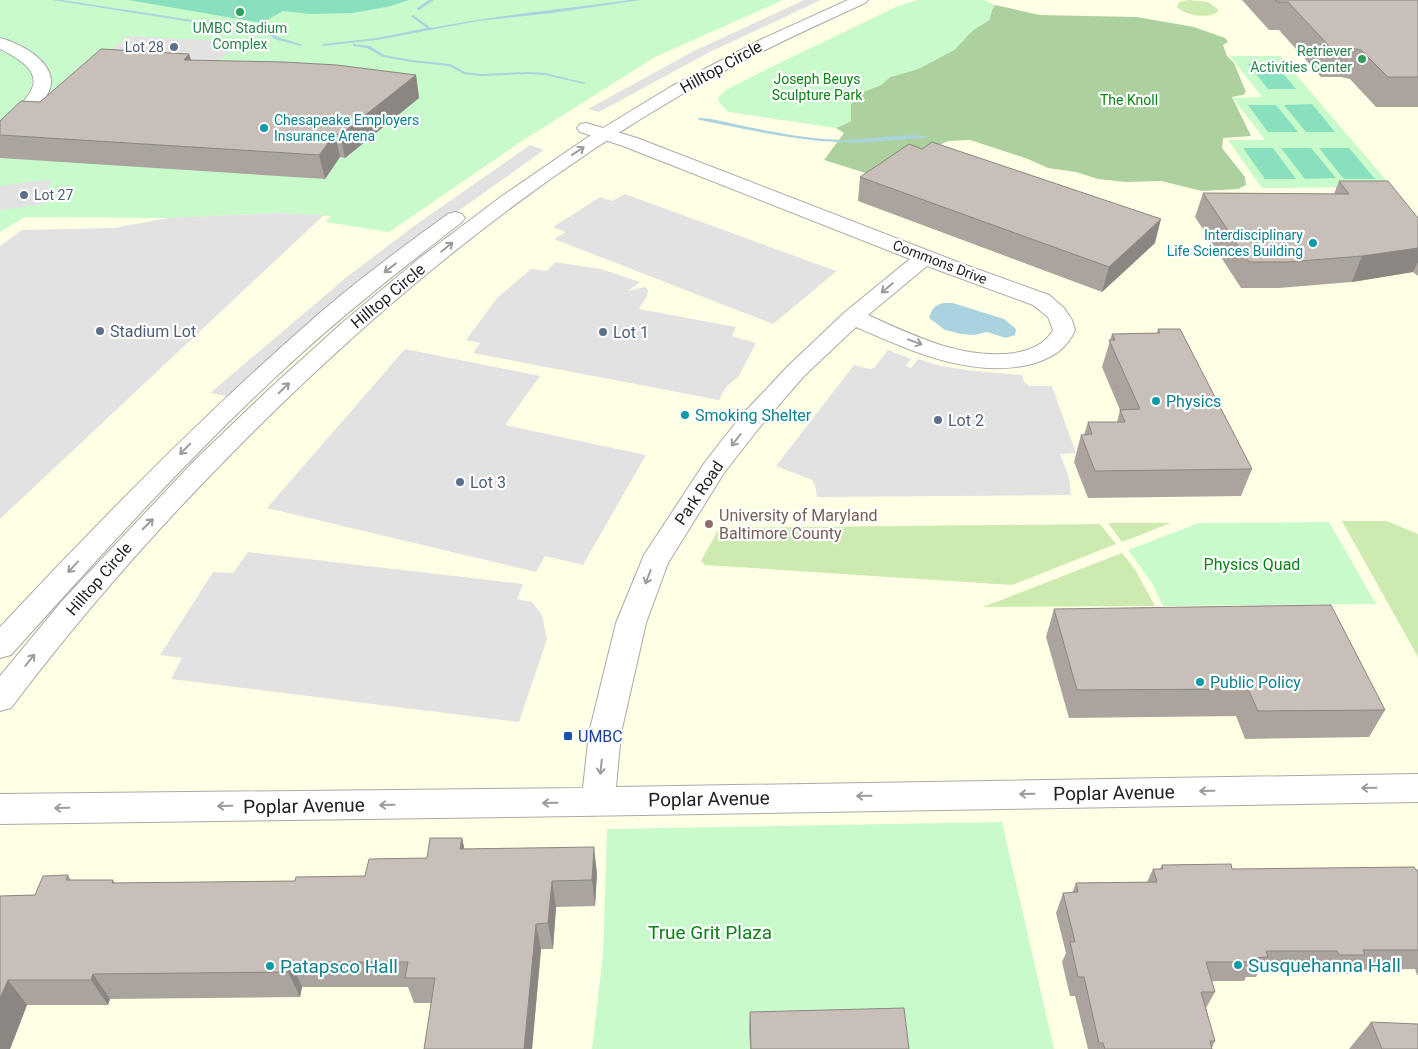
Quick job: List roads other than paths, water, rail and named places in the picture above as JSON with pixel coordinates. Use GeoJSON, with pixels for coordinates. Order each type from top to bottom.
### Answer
{"type":"FeatureCollection","features":[{"type":"Feature","properties":{"kind":"street","name":"Hilltop Circle"},"geometry":{"type":"LineString","coordinates":[[0,699],[28,661],[140,532],[249,421],[317,356],[462,235],[535,180],[595,131],[702,61],[743,40],[832,0]]}},
{"type":"Feature","properties":{"kind":"street","name":"Hilltop Circle"},"geometry":{"type":"LineString","coordinates":[[0,647],[110,526],[185,450],[292,349],[364,288],[441,228],[514,175],[769,41],[860,0]]}},
{"type":"Feature","properties":{"kind":"street"},"geometry":{"type":"LineString","coordinates":[[0,43],[40,68],[43,77],[36,100],[0,134]]}},
{"type":"Feature","properties":{"kind":"street","name":"Commons Drive"},"geometry":{"type":"LineString","coordinates":[[595,131],[640,146],[1040,300],[1053,308],[1059,316],[1064,330],[1060,340],[1052,348],[1036,356],[1014,361],[987,362],[961,358],[916,343],[853,317]]}},
{"type":"Feature","properties":{"kind":"street","name":"Park Road"},"geometry":{"type":"LineString","coordinates":[[598,802],[607,724],[631,623],[654,562],[714,468],[750,422],[796,371],[853,317],[925,257]]}},
{"type":"Feature","properties":{"kind":"street","name":"Poplar Avenue"},"geometry":{"type":"LineString","coordinates":[[0,809],[598,802],[1418,788]]}},
{"type":"Feature","properties":{"kind":"water"},"geometry":{"type":"Polygon","coordinates":[[[944,303],[953,303],[1004,319],[1016,329],[1015,335],[1006,338],[987,332],[974,335],[945,330],[929,318],[934,308],[944,303]]]}},
{"type":"Feature","properties":{"kind":"waterway"},"geometry":{"type":"LineString","coordinates":[[54,0],[192,21],[224,22],[264,27],[276,38],[301,45]]}},
{"type":"Feature","properties":{"kind":"waterway"},"geometry":{"type":"LineString","coordinates":[[418,9],[432,0]]}},
{"type":"Feature","properties":{"kind":"waterway"},"geometry":{"type":"LineString","coordinates":[[323,45],[377,39],[478,20],[639,0]]}},
{"type":"Feature","properties":{"kind":"waterway"},"geometry":{"type":"LineString","coordinates":[[413,16],[429,28]]}},
{"type":"Feature","properties":{"kind":"waterway"},"geometry":{"type":"LineString","coordinates":[[355,45],[368,47],[383,56],[450,65],[464,73],[481,75],[545,74],[584,83]]}},
{"type":"Feature","properties":{"kind":"waterway"},"geometry":{"type":"LineString","coordinates":[[700,119],[778,134],[838,141],[926,137]]}},
{"type":"Feature","properties":{"kind":"place","name":"UMBC Stadium Complex"},"geometry":{"type":"Point","coordinates":[240,12]}},
{"type":"Feature","properties":{"kind":"place","name":"Lot 28"},"geometry":{"type":"Point","coordinates":[174,47]}},
{"type":"Feature","properties":{"kind":"place","name":"Retriever Activities Center"},"geometry":{"type":"Point","coordinates":[1362,59]}},
{"type":"Feature","properties":{"kind":"place","name":"Chesapeake Employers Insurance Arena"},"geometry":{"type":"Point","coordinates":[264,128]}},
{"type":"Feature","properties":{"kind":"place","name":"Lot 27"},"geometry":{"type":"Point","coordinates":[24,195]}},
{"type":"Feature","properties":{"kind":"place","name":"Interdisciplinary Life Sciences Building"},"geometry":{"type":"Point","coordinates":[1313,243]}},
{"type":"Feature","properties":{"kind":"place","name":"Stadium Lot"},"geometry":{"type":"Point","coordinates":[100,331]}},
{"type":"Feature","properties":{"kind":"place","name":"Lot 1"},"geometry":{"type":"Point","coordinates":[603,332]}},
{"type":"Feature","properties":{"kind":"place","name":"Physics"},"geometry":{"type":"Point","coordinates":[1156,401]}},
{"type":"Feature","properties":{"kind":"place","name":"Smoking Shelter"},"geometry":{"type":"Point","coordinates":[685,415]}},
{"type":"Feature","properties":{"kind":"place","name":"Lot 2"},"geometry":{"type":"Point","coordinates":[938,420]}},
{"type":"Feature","properties":{"kind":"place","name":"Lot 3"},"geometry":{"type":"Point","coordinates":[460,482]}},
{"type":"Feature","properties":{"kind":"place","name":"University of Maryland Baltimore County"},"geometry":{"type":"Point","coordinates":[709,524]}},
{"type":"Feature","properties":{"kind":"place","name":"Public Policy"},"geometry":{"type":"Point","coordinates":[1200,682]}},
{"type":"Feature","properties":{"kind":"place","name":"UMBC"},"geometry":{"type":"Point","coordinates":[568,736]}},
{"type":"Feature","properties":{"kind":"place","name":"Susquehanna Hall"},"geometry":{"type":"Point","coordinates":[1238,965]}},
{"type":"Feature","properties":{"kind":"place","name":"Patapsco Hall"},"geometry":{"type":"Point","coordinates":[270,966]}},
{"type":"Feature","properties":{"kind":"park label","name":"Joseph Beuys Sculpture Park"},"geometry":{"type":"Point","coordinates":[817,88]}},
{"type":"Feature","properties":{"kind":"park label","name":"The Knoll"},"geometry":{"type":"Point","coordinates":[1129,100]}},
{"type":"Feature","properties":{"kind":"park label","name":"Physics Quad"},"geometry":{"type":"Point","coordinates":[1252,564]}},
{"type":"Feature","properties":{"kind":"park label","name":"True Grit Plaza"},"geometry":{"type":"Point","coordinates":[710,932]}}]}
